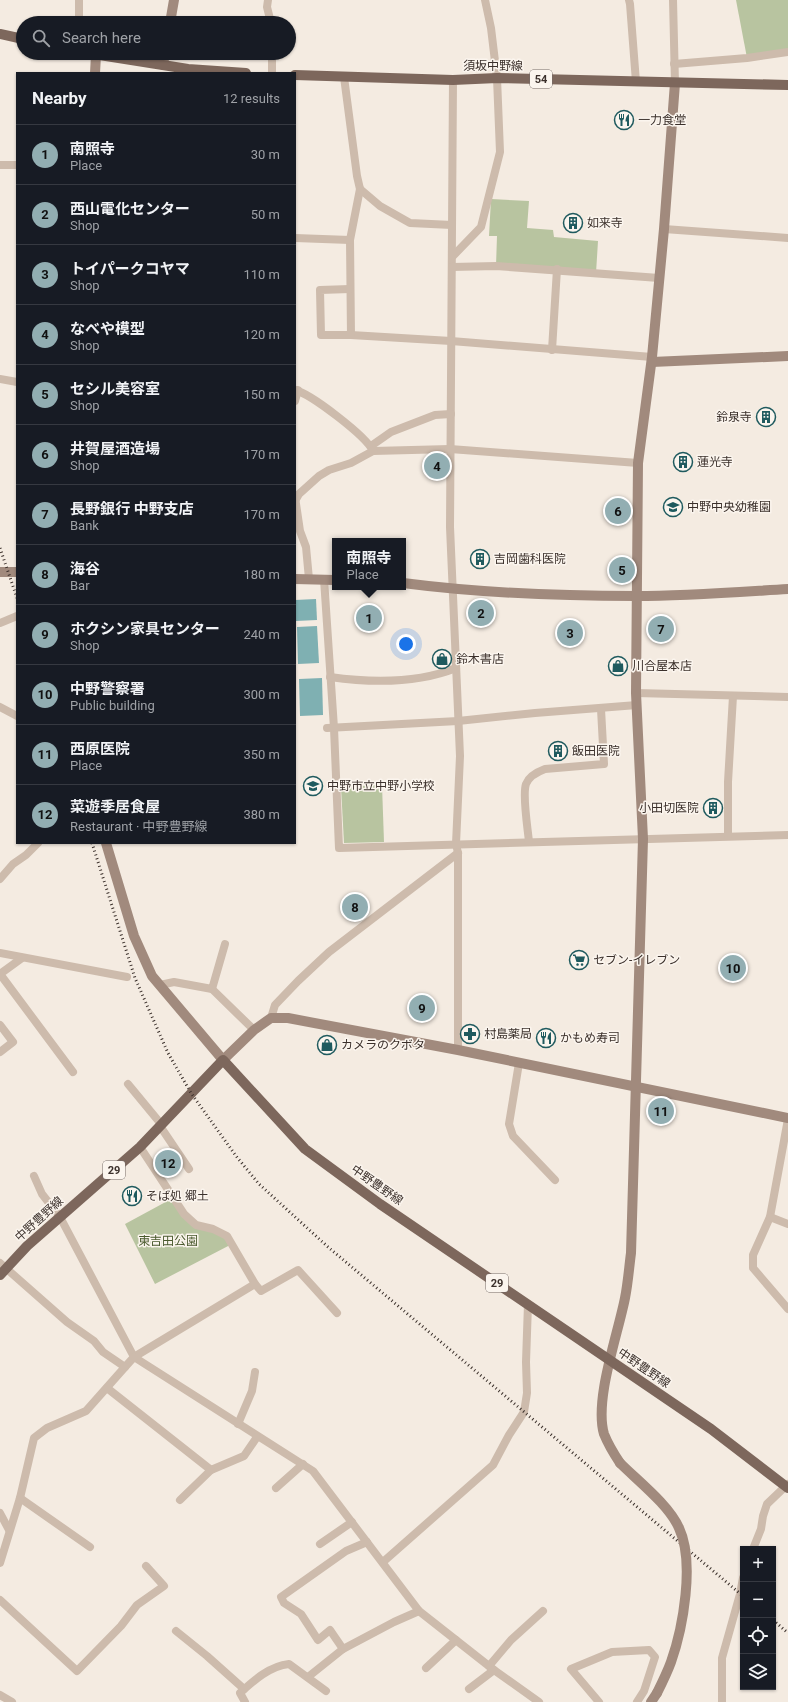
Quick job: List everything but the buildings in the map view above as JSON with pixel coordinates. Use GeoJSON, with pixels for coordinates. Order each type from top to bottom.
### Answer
{"type":"FeatureCollection","features":[{"type":"Feature","properties":{"kind":"main road"},"geometry":{"type":"LineString","coordinates":[[0,34],[16,37]]}},
{"type":"Feature","properties":{"kind":"main road"},"geometry":{"type":"LineString","coordinates":[[130,60],[188,69],[232,72]]}},
{"type":"Feature","properties":{"kind":"main road","name":"須坂中野線"},"geometry":{"type":"LineString","coordinates":[[296,75],[453,80],[497,78],[788,85]]}},
{"type":"Feature","properties":{"kind":"main road","name":"中野豊野線"},"geometry":{"type":"LineString","coordinates":[[2,1269],[140,1147],[224,1060],[305,1149],[380,1204],[710,1429],[787,1486]]}},
{"type":"Feature","properties":{"kind":"street"},"geometry":{"type":"LineString","coordinates":[[79,0],[79,16]]}},
{"type":"Feature","properties":{"kind":"street"},"geometry":{"type":"LineString","coordinates":[[171,16],[174,0]]}},
{"type":"Feature","properties":{"kind":"street"},"geometry":{"type":"LineString","coordinates":[[268,0],[267,7],[270,16]]}},
{"type":"Feature","properties":{"kind":"street"},"geometry":{"type":"LineString","coordinates":[[453,256],[481,226],[500,152],[497,78],[491,28],[485,0]]}},
{"type":"Feature","properties":{"kind":"street"},"geometry":{"type":"LineString","coordinates":[[629,0],[636,82]]}},
{"type":"Feature","properties":{"kind":"street"},"geometry":{"type":"LineString","coordinates":[[651,1702],[657,1693],[671,1662],[683,1611],[686,1574],[685,1547],[679,1528],[669,1511],[620,1463],[604,1433],[601,1413],[604,1389],[625,1299],[631,1253],[643,839],[636,693],[638,463],[652,359],[664,229],[675,83],[673,0]]}},
{"type":"Feature","properties":{"kind":"street"},"geometry":{"type":"LineString","coordinates":[[674,64],[747,58],[788,52]]}},
{"type":"Feature","properties":{"kind":"street"},"geometry":{"type":"LineString","coordinates":[[92,60],[95,72]]}},
{"type":"Feature","properties":{"kind":"street"},"geometry":{"type":"LineString","coordinates":[[163,65],[164,60]]}},
{"type":"Feature","properties":{"kind":"street"},"geometry":{"type":"LineString","coordinates":[[272,60],[272,72]]}},
{"type":"Feature","properties":{"kind":"street"},"geometry":{"type":"LineString","coordinates":[[344,77],[356,176],[360,189],[350,240],[351,335]]}},
{"type":"Feature","properties":{"kind":"street"},"geometry":{"type":"LineString","coordinates":[[453,80],[453,256],[450,449],[452,590],[460,756],[456,844],[458,853],[458,1050]]}},
{"type":"Feature","properties":{"kind":"street"},"geometry":{"type":"LineString","coordinates":[[0,165],[16,165]]}},
{"type":"Feature","properties":{"kind":"street"},"geometry":{"type":"LineString","coordinates":[[360,189],[380,206],[410,223],[452,225]]}},
{"type":"Feature","properties":{"kind":"street"},"geometry":{"type":"LineString","coordinates":[[664,229],[788,238]]}},
{"type":"Feature","properties":{"kind":"street"},"geometry":{"type":"LineString","coordinates":[[296,238],[350,240]]}},
{"type":"Feature","properties":{"kind":"street"},"geometry":{"type":"LineString","coordinates":[[452,267],[496,266],[557,269],[659,278]]}},
{"type":"Feature","properties":{"kind":"street"},"geometry":{"type":"LineString","coordinates":[[552,350],[557,269]]}},
{"type":"Feature","properties":{"kind":"street"},"geometry":{"type":"LineString","coordinates":[[350,289],[320,290],[321,334],[451,341],[652,359],[788,356]]}},
{"type":"Feature","properties":{"kind":"street"},"geometry":{"type":"LineString","coordinates":[[0,379],[16,382]]}},
{"type":"Feature","properties":{"kind":"street"},"geometry":{"type":"LineString","coordinates":[[296,390],[354,428],[372,448],[450,449],[638,463]]}},
{"type":"Feature","properties":{"kind":"street"},"geometry":{"type":"LineString","coordinates":[[296,499],[299,494],[319,476],[329,470],[351,463],[391,432],[435,415],[450,414]]}},
{"type":"Feature","properties":{"kind":"street"},"geometry":{"type":"LineString","coordinates":[[296,507],[300,531],[306,547],[309,579]]}},
{"type":"Feature","properties":{"kind":"street"},"geometry":{"type":"LineString","coordinates":[[0,572],[16,572]]}},
{"type":"Feature","properties":{"kind":"street"},"geometry":{"type":"LineString","coordinates":[[296,578],[332,580]]}},
{"type":"Feature","properties":{"kind":"street"},"geometry":{"type":"LineString","coordinates":[[324,579],[330,677],[331,728],[339,848],[788,835]]}},
{"type":"Feature","properties":{"kind":"street"},"geometry":{"type":"LineString","coordinates":[[406,583],[452,590],[637,596],[788,589]]}},
{"type":"Feature","properties":{"kind":"street"},"geometry":{"type":"LineString","coordinates":[[0,623],[16,616]]}},
{"type":"Feature","properties":{"kind":"street"},"geometry":{"type":"LineString","coordinates":[[330,677],[360,682],[415,679],[440,674],[456,668]]}},
{"type":"Feature","properties":{"kind":"street"},"geometry":{"type":"LineString","coordinates":[[636,693],[788,697]]}},
{"type":"Feature","properties":{"kind":"street"},"geometry":{"type":"LineString","coordinates":[[728,836],[728,782],[733,696]]}},
{"type":"Feature","properties":{"kind":"street"},"geometry":{"type":"LineString","coordinates":[[331,728],[458,721],[637,705]]}},
{"type":"Feature","properties":{"kind":"street"},"geometry":{"type":"LineString","coordinates":[[0,707],[16,715]]}},
{"type":"Feature","properties":{"kind":"street"},"geometry":{"type":"LineString","coordinates":[[529,842],[525,794],[526,785],[530,778],[537,772],[545,769],[604,764],[600,709]]}},
{"type":"Feature","properties":{"kind":"street"},"geometry":{"type":"LineString","coordinates":[[0,879],[13,864],[26,855],[37,844]]}},
{"type":"Feature","properties":{"kind":"street"},"geometry":{"type":"LineString","coordinates":[[106,844],[134,936],[152,976],[224,1060],[254,1030],[271,1018],[276,1005],[298,981],[329,952],[458,853]]}},
{"type":"Feature","properties":{"kind":"street"},"geometry":{"type":"LineString","coordinates":[[212,989],[225,944]]}},
{"type":"Feature","properties":{"kind":"street"},"geometry":{"type":"LineString","coordinates":[[0,953],[127,977]]}},
{"type":"Feature","properties":{"kind":"street"},"geometry":{"type":"LineString","coordinates":[[22,958],[0,974],[73,1072]]}},
{"type":"Feature","properties":{"kind":"street"},"geometry":{"type":"LineString","coordinates":[[160,985],[174,982],[212,989],[254,1030]]}},
{"type":"Feature","properties":{"kind":"street"},"geometry":{"type":"LineString","coordinates":[[271,1018],[288,1018],[458,1050],[635,1085],[788,1118],[770,1217],[753,1255],[753,1268],[788,1309]]}},
{"type":"Feature","properties":{"kind":"street"},"geometry":{"type":"LineString","coordinates":[[0,1025],[13,1042],[0,1052]]}},
{"type":"Feature","properties":{"kind":"street"},"geometry":{"type":"LineString","coordinates":[[520,1063],[509,1124],[513,1136],[555,1180]]}},
{"type":"Feature","properties":{"kind":"street"},"geometry":{"type":"LineString","coordinates":[[128,1084],[161,1125],[189,1169]]}},
{"type":"Feature","properties":{"kind":"street"},"geometry":{"type":"LineString","coordinates":[[140,1147],[184,1214],[196,1225],[213,1229],[227,1236],[255,1284],[261,1291],[298,1270],[337,1313]]}},
{"type":"Feature","properties":{"kind":"street"},"geometry":{"type":"LineString","coordinates":[[34,1176],[42,1194],[60,1217],[134,1357],[313,1471],[419,1611],[492,1668],[539,1702]]}},
{"type":"Feature","properties":{"kind":"street"},"geometry":{"type":"LineString","coordinates":[[770,1217],[788,1224]]}},
{"type":"Feature","properties":{"kind":"street"},"geometry":{"type":"LineString","coordinates":[[2,1269],[67,1322],[94,1341],[103,1352],[125,1367]]}},
{"type":"Feature","properties":{"kind":"street"},"geometry":{"type":"LineString","coordinates":[[0,1563],[20,1498],[34,1438],[47,1428],[86,1411],[134,1357],[255,1284]]}},
{"type":"Feature","properties":{"kind":"street"},"geometry":{"type":"LineString","coordinates":[[383,1562],[493,1465],[509,1435],[524,1412],[527,1393],[526,1362],[528,1304]]}},
{"type":"Feature","properties":{"kind":"street"},"geometry":{"type":"LineString","coordinates":[[238,1424],[252,1391],[255,1372]]}},
{"type":"Feature","properties":{"kind":"street"},"geometry":{"type":"LineString","coordinates":[[107,1388],[211,1470]]}},
{"type":"Feature","properties":{"kind":"street"},"geometry":{"type":"LineString","coordinates":[[180,1500],[211,1470],[244,1456],[258,1437]]}},
{"type":"Feature","properties":{"kind":"street"},"geometry":{"type":"LineString","coordinates":[[276,1488],[303,1464]]}},
{"type":"Feature","properties":{"kind":"street"},"geometry":{"type":"LineString","coordinates":[[754,1546],[761,1529],[767,1504],[787,1486]]}},
{"type":"Feature","properties":{"kind":"street"},"geometry":{"type":"LineString","coordinates":[[20,1498],[90,1547]]}},
{"type":"Feature","properties":{"kind":"street"},"geometry":{"type":"LineString","coordinates":[[0,1513],[9,1530]]}},
{"type":"Feature","properties":{"kind":"street"},"geometry":{"type":"LineString","coordinates":[[320,1544],[352,1522]]}},
{"type":"Feature","properties":{"kind":"street"},"geometry":{"type":"LineString","coordinates":[[343,1649],[330,1630],[318,1640],[301,1614],[284,1603],[281,1597],[346,1551],[367,1542]]}},
{"type":"Feature","properties":{"kind":"street"},"geometry":{"type":"LineString","coordinates":[[0,1600],[77,1672],[121,1626],[137,1605],[164,1586],[146,1566]]}},
{"type":"Feature","properties":{"kind":"street"},"geometry":{"type":"LineString","coordinates":[[722,1702],[722,1658],[742,1582]]}},
{"type":"Feature","properties":{"kind":"street"},"geometry":{"type":"LineString","coordinates":[[308,1677],[343,1649],[394,1622],[419,1611]]}},
{"type":"Feature","properties":{"kind":"street"},"geometry":{"type":"LineString","coordinates":[[469,1689],[492,1668],[511,1640],[543,1611]]}},
{"type":"Feature","properties":{"kind":"street"},"geometry":{"type":"LineString","coordinates":[[176,1631],[244,1689]]}},
{"type":"Feature","properties":{"kind":"street"},"geometry":{"type":"LineString","coordinates":[[426,1668],[456,1640]]}},
{"type":"Feature","properties":{"kind":"street"},"geometry":{"type":"LineString","coordinates":[[598,1702],[571,1669],[612,1652],[648,1650],[655,1657],[644,1691],[637,1702]]}},
{"type":"Feature","properties":{"kind":"street"},"geometry":{"type":"LineString","coordinates":[[245,1702],[240,1693],[255,1680],[279,1665],[289,1664],[326,1691]]}},
{"type":"Feature","properties":{"kind":"street"},"geometry":{"type":"LineString","coordinates":[[0,1695],[12,1702]]}},
{"type":"Feature","properties":{"kind":"green space"},"geometry":{"type":"Polygon","coordinates":[[[736,0],[788,0],[788,52],[747,58],[736,0]]]}},
{"type":"Feature","properties":{"kind":"green space"},"geometry":{"type":"Polygon","coordinates":[[[491,199],[529,201],[527,228],[553,230],[554,237],[598,241],[596,273],[496,266],[497,236],[489,236],[491,199]]]}},
{"type":"Feature","properties":{"kind":"green space"},"geometry":{"type":"Polygon","coordinates":[[[382,785],[384,842],[344,843],[341,787],[382,785]]]}},
{"type":"Feature","properties":{"kind":"green space","name":"東吉田公園"},"geometry":{"type":"Polygon","coordinates":[[[173,1198],[196,1225],[213,1229],[232,1244],[155,1284],[125,1224],[173,1198]]]}},
{"type":"Feature","properties":{"kind":"water"},"geometry":{"type":"Polygon","coordinates":[[[316,599],[317,620],[296,621],[296,600],[316,599]]]}},
{"type":"Feature","properties":{"kind":"water"},"geometry":{"type":"Polygon","coordinates":[[[317,626],[319,663],[298,664],[297,627],[317,626]]]}},
{"type":"Feature","properties":{"kind":"water"},"geometry":{"type":"Polygon","coordinates":[[[322,678],[323,715],[300,716],[299,679],[322,678]]]}},
{"type":"Feature","properties":{"kind":"railway"},"geometry":{"type":"LineString","coordinates":[[0,548],[16,595]]}},
{"type":"Feature","properties":{"kind":"railway"},"geometry":{"type":"LineString","coordinates":[[92,844],[135,978],[168,1053],[191,1093],[236,1156],[259,1184],[328,1247],[740,1593]]}},
{"type":"Feature","properties":{"kind":"railway"},"geometry":{"type":"LineString","coordinates":[[776,1623],[788,1633]]}},
{"type":"Feature","properties":{"kind":"place","name":"一力食堂"},"geometry":{"type":"Point","coordinates":[624,120]}},
{"type":"Feature","properties":{"kind":"place","name":"如来寺"},"geometry":{"type":"Point","coordinates":[573,223]}},
{"type":"Feature","properties":{"kind":"place","name":"鈴泉寺"},"geometry":{"type":"Point","coordinates":[766,417]}},
{"type":"Feature","properties":{"kind":"place","name":"蓮光寺"},"geometry":{"type":"Point","coordinates":[683,462]}},
{"type":"Feature","properties":{"kind":"place","name":"なべや模型"},"geometry":{"type":"Point","coordinates":[437,466]}},
{"type":"Feature","properties":{"kind":"place","name":"中野中央幼稚園"},"geometry":{"type":"Point","coordinates":[673,507]}},
{"type":"Feature","properties":{"kind":"place","name":"井賀屋酒造場"},"geometry":{"type":"Point","coordinates":[618,511]}},
{"type":"Feature","properties":{"kind":"place","name":"吉岡歯科医院"},"geometry":{"type":"Point","coordinates":[480,559]}},
{"type":"Feature","properties":{"kind":"place","name":"セシル美容室"},"geometry":{"type":"Point","coordinates":[622,570]}},
{"type":"Feature","properties":{"kind":"place","name":"西山電化センター"},"geometry":{"type":"Point","coordinates":[481,613]}},
{"type":"Feature","properties":{"kind":"place","name":"南照寺"},"geometry":{"type":"Point","coordinates":[369,618]}},
{"type":"Feature","properties":{"kind":"place","name":"長野銀行 中野支店"},"geometry":{"type":"Point","coordinates":[661,629]}},
{"type":"Feature","properties":{"kind":"place","name":"トイパークコヤマ"},"geometry":{"type":"Point","coordinates":[570,633]}},
{"type":"Feature","properties":{"kind":"place","name":"鈴木書店"},"geometry":{"type":"Point","coordinates":[442,659]}},
{"type":"Feature","properties":{"kind":"place","name":"川合屋本店"},"geometry":{"type":"Point","coordinates":[618,666]}},
{"type":"Feature","properties":{"kind":"place","name":"飯田医院"},"geometry":{"type":"Point","coordinates":[558,751]}},
{"type":"Feature","properties":{"kind":"place","name":"中野市立中野小学校"},"geometry":{"type":"Point","coordinates":[313,786]}},
{"type":"Feature","properties":{"kind":"place","name":"小田切医院"},"geometry":{"type":"Point","coordinates":[713,808]}},
{"type":"Feature","properties":{"kind":"place","name":"海谷"},"geometry":{"type":"Point","coordinates":[355,907]}},
{"type":"Feature","properties":{"kind":"place","name":"セブン-イレブン"},"geometry":{"type":"Point","coordinates":[579,960]}},
{"type":"Feature","properties":{"kind":"place","name":"中野警察署"},"geometry":{"type":"Point","coordinates":[733,968]}},
{"type":"Feature","properties":{"kind":"place","name":"ホクシン家具センター"},"geometry":{"type":"Point","coordinates":[422,1008]}},
{"type":"Feature","properties":{"kind":"place","name":"村島薬局"},"geometry":{"type":"Point","coordinates":[470,1034]}},
{"type":"Feature","properties":{"kind":"place","name":"かもめ寿司"},"geometry":{"type":"Point","coordinates":[546,1038]}},
{"type":"Feature","properties":{"kind":"place","name":"カメラのクボタ"},"geometry":{"type":"Point","coordinates":[327,1045]}},
{"type":"Feature","properties":{"kind":"place","name":"西原医院"},"geometry":{"type":"Point","coordinates":[661,1111]}},
{"type":"Feature","properties":{"kind":"place","name":"菜遊季居食屋"},"geometry":{"type":"Point","coordinates":[168,1163]}},
{"type":"Feature","properties":{"kind":"place","name":"そば処 郷土"},"geometry":{"type":"Point","coordinates":[132,1196]}}]}
